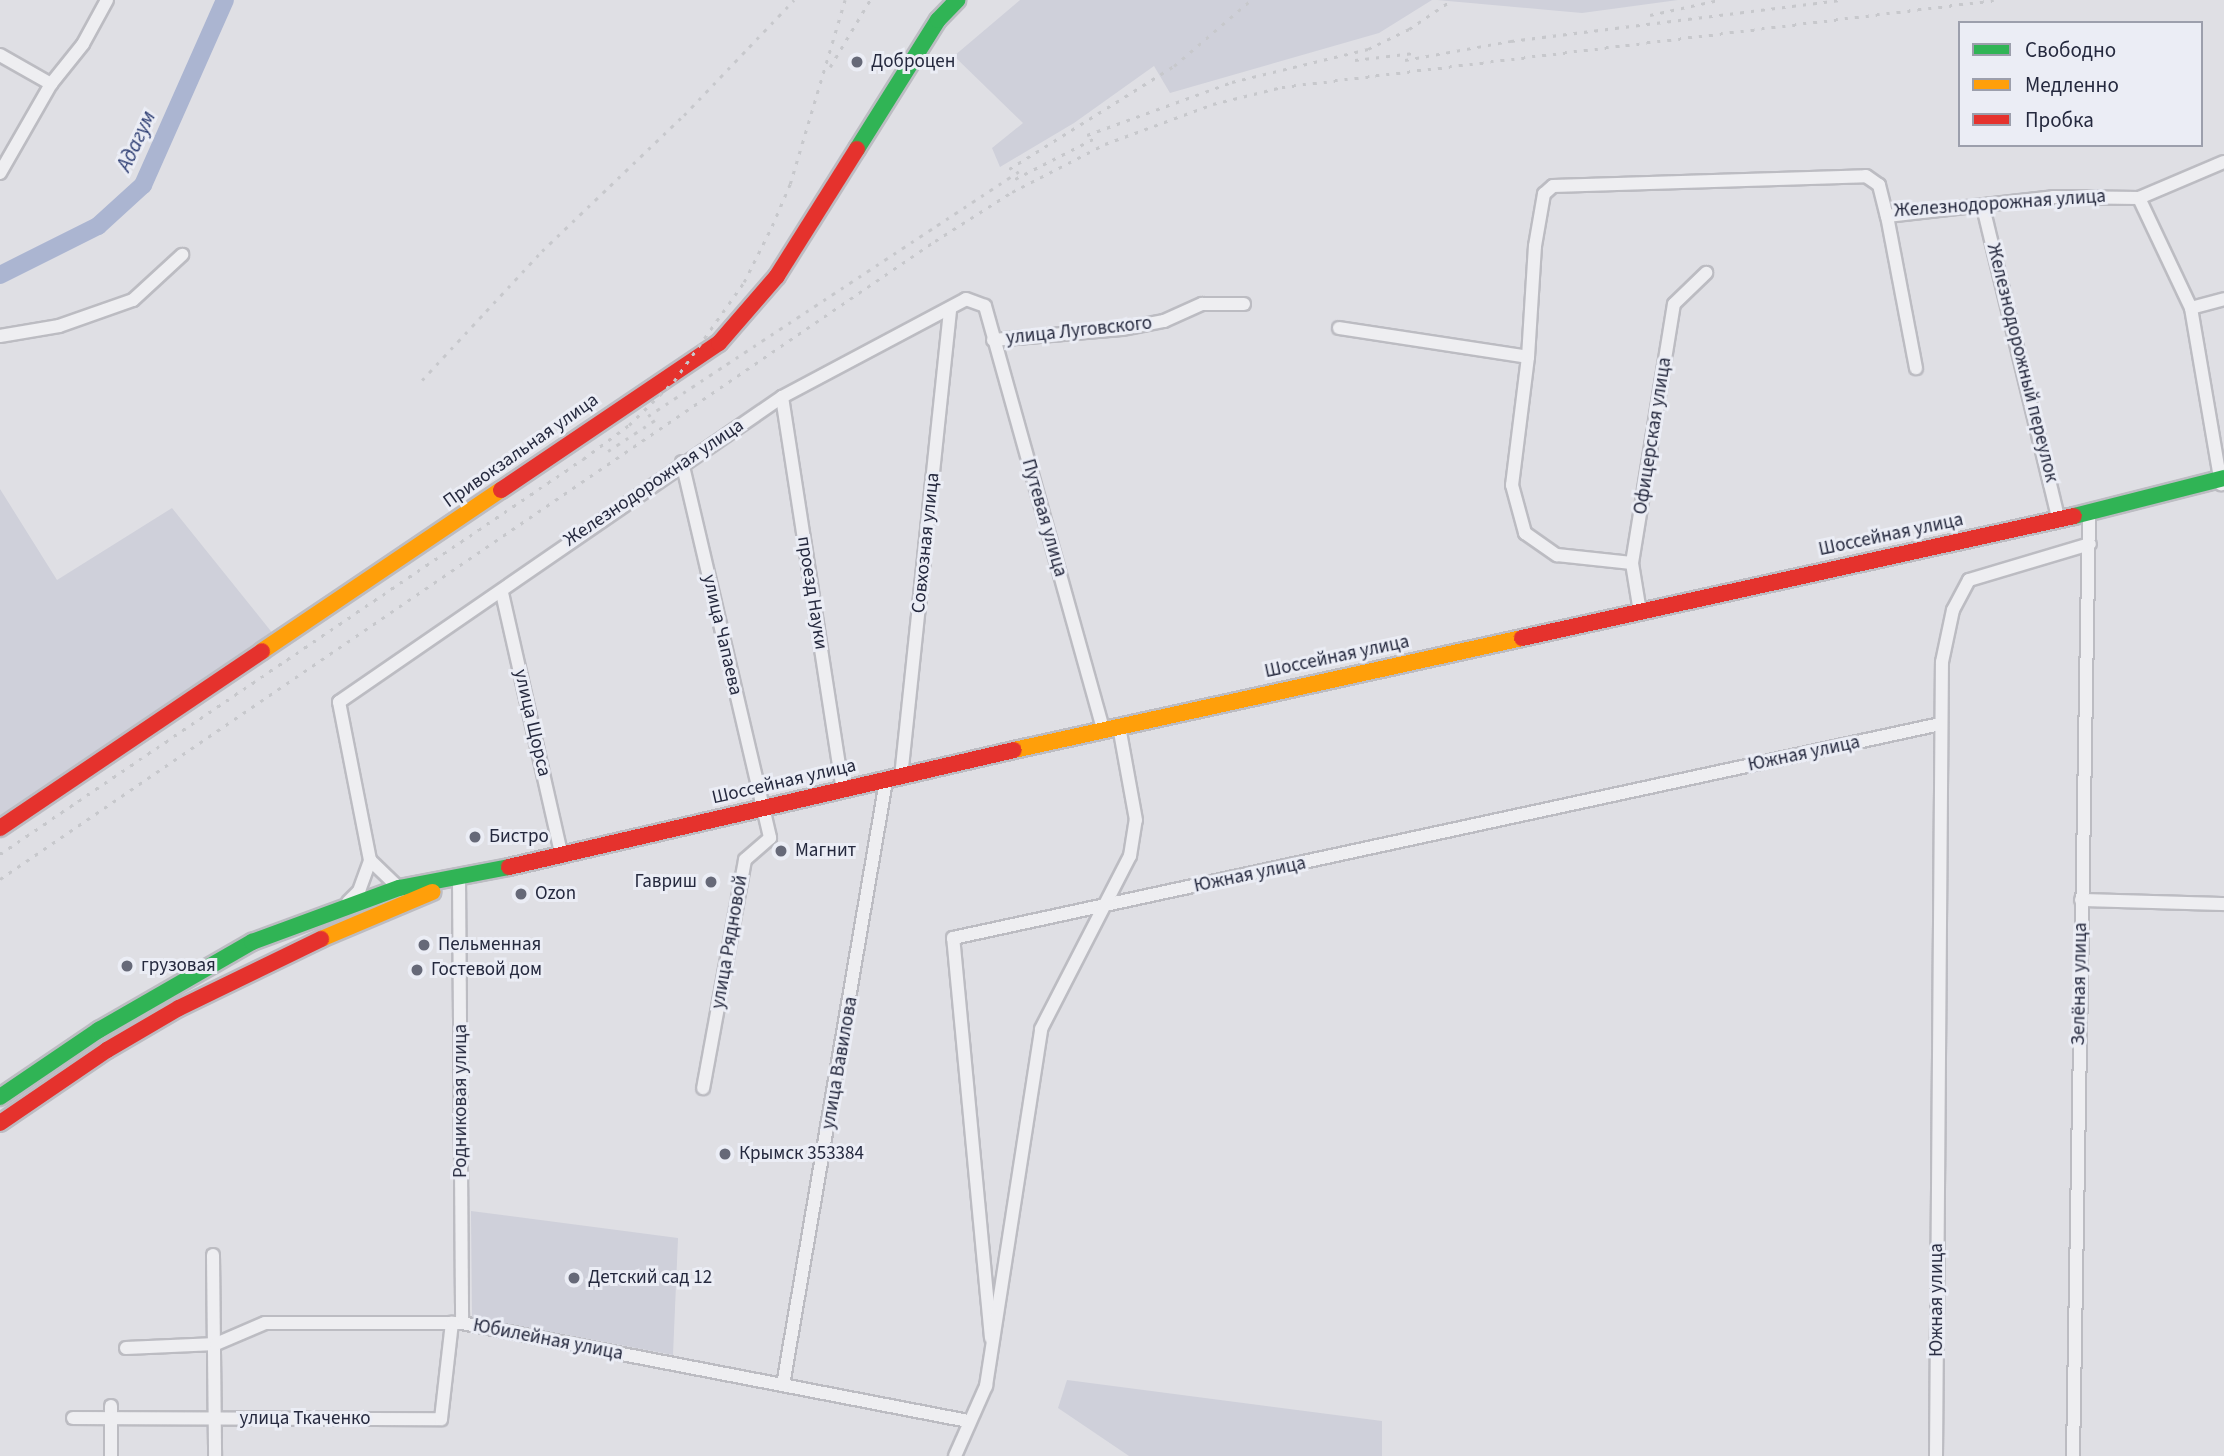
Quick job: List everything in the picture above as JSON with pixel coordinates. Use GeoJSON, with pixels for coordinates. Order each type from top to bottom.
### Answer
{"type":"FeatureCollection","features":[{"type":"Feature","properties":{"kind":"main road","name":"Привокзальная улица"},"geometry":{"type":"LineString","coordinates":[[0,828],[719,343],[777,276],[938,20],[957,0]]}},
{"type":"Feature","properties":{"kind":"main road","name":"Шоссейная улица"},"geometry":{"type":"LineString","coordinates":[[459,878],[1111,728],[2059,520],[2222,481]]}},
{"type":"Feature","properties":{"kind":"main road"},"geometry":{"type":"LineString","coordinates":[[0,1097],[155,995],[252,942],[345,904],[399,888],[459,878]]}},
{"type":"Feature","properties":{"kind":"main road"},"geometry":{"type":"LineString","coordinates":[[0,1123],[107,1050],[179,1008],[350,925],[459,878]]}},
{"type":"Feature","properties":{"kind":"street"},"geometry":{"type":"LineString","coordinates":[[0,173],[51,84],[83,44],[107,0]]}},
{"type":"Feature","properties":{"kind":"street"},"geometry":{"type":"LineString","coordinates":[[0,55],[51,84]]}},
{"type":"Feature","properties":{"kind":"street","name":"Железнодорожная улица"},"geometry":{"type":"LineString","coordinates":[[1528,357],[1544,194],[1553,186],[1567,183],[1866,176],[1879,185],[1887,216],[2053,197],[2139,198],[2224,162]]}},
{"type":"Feature","properties":{"kind":"street"},"geometry":{"type":"LineString","coordinates":[[2139,198],[2191,308],[2222,481]]}},
{"type":"Feature","properties":{"kind":"street","name":"Железнодорожный переулок"},"geometry":{"type":"LineString","coordinates":[[1983,207],[2059,520]]}},
{"type":"Feature","properties":{"kind":"street"},"geometry":{"type":"LineString","coordinates":[[1887,216],[1916,369]]}},
{"type":"Feature","properties":{"kind":"street"},"geometry":{"type":"LineString","coordinates":[[0,335],[59,326],[133,300],[182,255]]}},
{"type":"Feature","properties":{"kind":"street","name":"Офицерская улица"},"geometry":{"type":"LineString","coordinates":[[1640,612],[1632,563],[1674,304],[1706,274]]}},
{"type":"Feature","properties":{"kind":"street","name":"Железнодорожная улица"},"geometry":{"type":"LineString","coordinates":[[370,860],[340,702],[502,593],[513,580],[682,461],[782,397],[966,299],[985,306]]}},
{"type":"Feature","properties":{"kind":"street"},"geometry":{"type":"LineString","coordinates":[[2191,308],[2224,299]]}},
{"type":"Feature","properties":{"kind":"street","name":"улица Луговского"},"geometry":{"type":"LineString","coordinates":[[993,340],[1122,329],[1164,321],[1202,304],[1244,304]]}},
{"type":"Feature","properties":{"kind":"street","name":"Путевая улица"},"geometry":{"type":"LineString","coordinates":[[985,306],[1136,820],[1130,856],[1105,907],[1058,988],[1041,1028],[991,1338]]}},
{"type":"Feature","properties":{"kind":"street","name":"Совхозная улица"},"geometry":{"type":"LineString","coordinates":[[893,779],[950,309]]}},
{"type":"Feature","properties":{"kind":"street"},"geometry":{"type":"LineString","coordinates":[[1339,328],[1528,357],[1512,485],[1525,533],[1557,555],[1632,563]]}},
{"type":"Feature","properties":{"kind":"street","name":"проезд Науки"},"geometry":{"type":"LineString","coordinates":[[782,397],[843,790]]}},
{"type":"Feature","properties":{"kind":"street","name":"улица Чапаева"},"geometry":{"type":"LineString","coordinates":[[682,461],[761,808]]}},
{"type":"Feature","properties":{"kind":"street","name":"Зелёная улица"},"geometry":{"type":"LineString","coordinates":[[2073,1456],[2089,513]]}},
{"type":"Feature","properties":{"kind":"street","name":"Южная улица"},"geometry":{"type":"LineString","coordinates":[[1936,1456],[1940,724],[1944,649],[1953,610],[1969,580],[2090,544]]}},
{"type":"Feature","properties":{"kind":"street","name":"улица Щорса"},"geometry":{"type":"LineString","coordinates":[[502,593],[561,853]]}},
{"type":"Feature","properties":{"kind":"street","name":"Южная улица"},"geometry":{"type":"LineString","coordinates":[[991,1338],[953,938],[1940,724]]}},
{"type":"Feature","properties":{"kind":"street","name":"улица Вавилова"},"geometry":{"type":"LineString","coordinates":[[783,1385],[893,779]]}},
{"type":"Feature","properties":{"kind":"street","name":"улица Рядновой"},"geometry":{"type":"LineString","coordinates":[[704,1088],[745,860],[770,838],[761,808]]}},
{"type":"Feature","properties":{"kind":"street"},"geometry":{"type":"LineString","coordinates":[[345,904],[359,891],[370,860],[399,888]]}},
{"type":"Feature","properties":{"kind":"street","name":"Родниковая улица"},"geometry":{"type":"LineString","coordinates":[[457,1323],[459,878]]}},
{"type":"Feature","properties":{"kind":"street"},"geometry":{"type":"LineString","coordinates":[[2081,900],[2224,904]]}},
{"type":"Feature","properties":{"kind":"street"},"geometry":{"type":"LineString","coordinates":[[213,1255],[216,1344],[215,1456]]}},
{"type":"Feature","properties":{"kind":"street","name":"Юбилейная улица"},"geometry":{"type":"LineString","coordinates":[[126,1349],[216,1344],[265,1323],[457,1323],[968,1421]]}},
{"type":"Feature","properties":{"kind":"street","name":"улица Ткаченко"},"geometry":{"type":"LineString","coordinates":[[73,1418],[111,1412],[214,1419],[441,1419],[457,1323]]}},
{"type":"Feature","properties":{"kind":"street"},"geometry":{"type":"LineString","coordinates":[[955,1456],[968,1421],[986,1386],[991,1338]]}},
{"type":"Feature","properties":{"kind":"street"},"geometry":{"type":"LineString","coordinates":[[111,1412],[111,1456]]}},
{"type":"Feature","properties":{"kind":"shaded area"},"geometry":{"type":"Polygon","coordinates":[[[1020,0],[1432,0],[1379,33],[1170,93],[1154,66],[1074,123],[1000,167],[992,148],[1023,123],[954,56],[1020,0]]]}},
{"type":"Feature","properties":{"kind":"shaded area"},"geometry":{"type":"Polygon","coordinates":[[[1437,0],[1678,0],[1582,13],[1437,0]]]}},
{"type":"Feature","properties":{"kind":"shaded area"},"geometry":{"type":"Polygon","coordinates":[[[0,489],[57,580],[172,508],[274,635],[0,822],[0,489]]]}},
{"type":"Feature","properties":{"kind":"shaded area","name":"Детский сад 12"},"geometry":{"type":"Polygon","coordinates":[[[471,1211],[678,1238],[673,1355],[472,1317],[471,1211]]]}},
{"type":"Feature","properties":{"kind":"shaded area"},"geometry":{"type":"Polygon","coordinates":[[[1067,1380],[1382,1421],[1382,1456],[1129,1456],[1058,1408],[1067,1380]]]}},
{"type":"Feature","properties":{"kind":"waterway","name":"Адагум"},"geometry":{"type":"LineString","coordinates":[[0,275],[98,226],[143,185],[225,0]]}},
{"type":"Feature","properties":{"kind":"railway"},"geometry":{"type":"LineString","coordinates":[[422,380],[542,251],[684,115],[794,0]]}},
{"type":"Feature","properties":{"kind":"railway"},"geometry":{"type":"LineString","coordinates":[[0,854],[583,459],[629,425],[674,381],[744,282],[772,226],[790,184],[845,0]]}},
{"type":"Feature","properties":{"kind":"railway"},"geometry":{"type":"LineString","coordinates":[[830,67],[870,0]]}},
{"type":"Feature","properties":{"kind":"railway"},"geometry":{"type":"LineString","coordinates":[[1009,169],[1174,66],[1251,0]]}},
{"type":"Feature","properties":{"kind":"railway"},"geometry":{"type":"LineString","coordinates":[[1087,135],[1232,82],[1368,49],[1409,29],[1452,0]]}},
{"type":"Feature","properties":{"kind":"railway"},"geometry":{"type":"LineString","coordinates":[[1650,15],[1719,0]]}},
{"type":"Feature","properties":{"kind":"railway"},"geometry":{"type":"LineString","coordinates":[[1405,60],[1511,41],[1842,0]]}},
{"type":"Feature","properties":{"kind":"railway"},"geometry":{"type":"LineString","coordinates":[[0,879],[935,241],[1012,192],[1105,144],[1213,104],[1282,87],[1996,0]]}},
{"type":"Feature","properties":{"kind":"railway"},"geometry":{"type":"LineString","coordinates":[[1355,60],[1414,53]]}},
{"type":"Feature","properties":{"kind":"railway"},"geometry":{"type":"LineString","coordinates":[[1015,179],[1099,136]]}},
{"type":"Feature","properties":{"kind":"railway"},"geometry":{"type":"LineString","coordinates":[[648,416],[1022,169]]}},
{"type":"Feature","properties":{"kind":"railway"},"geometry":{"type":"LineString","coordinates":[[608,451],[658,418]]}},
{"type":"Feature","properties":{"kind":"traffic: fast"},"geometry":{"type":"LineString","coordinates":[[857,149],[938,20],[957,0]]}},
{"type":"Feature","properties":{"kind":"traffic: fast"},"geometry":{"type":"LineString","coordinates":[[2074,516],[2224,478]]}},
{"type":"Feature","properties":{"kind":"traffic: fast"},"geometry":{"type":"LineString","coordinates":[[0,1097],[99,1030],[252,942],[399,888],[509,867]]}},
{"type":"Feature","properties":{"kind":"traffic: slow"},"geometry":{"type":"LineString","coordinates":[[262,651],[501,490]]}},
{"type":"Feature","properties":{"kind":"traffic: slow"},"geometry":{"type":"LineString","coordinates":[[1014,750],[1522,638]]}},
{"type":"Feature","properties":{"kind":"traffic: slow"},"geometry":{"type":"LineString","coordinates":[[321,939],[432,892]]}},
{"type":"Feature","properties":{"kind":"traffic: jam"},"geometry":{"type":"LineString","coordinates":[[501,490],[719,343],[777,276],[857,149]]}},
{"type":"Feature","properties":{"kind":"traffic: jam"},"geometry":{"type":"LineString","coordinates":[[1522,638],[2074,516]]}},
{"type":"Feature","properties":{"kind":"traffic: jam"},"geometry":{"type":"LineString","coordinates":[[0,828],[262,651]]}},
{"type":"Feature","properties":{"kind":"traffic: jam"},"geometry":{"type":"LineString","coordinates":[[509,867],[1014,750]]}},
{"type":"Feature","properties":{"kind":"traffic: jam"},"geometry":{"type":"LineString","coordinates":[[0,1123],[107,1050],[179,1008],[321,939]]}},
{"type":"Feature","properties":{"kind":"place","name":"Доброцен"},"geometry":{"type":"Point","coordinates":[857,62]}},
{"type":"Feature","properties":{"kind":"place","name":"Бистро"},"geometry":{"type":"Point","coordinates":[475,837]}},
{"type":"Feature","properties":{"kind":"place","name":"Магнит"},"geometry":{"type":"Point","coordinates":[781,851]}},
{"type":"Feature","properties":{"kind":"place","name":"Гавриш"},"geometry":{"type":"Point","coordinates":[711,882]}},
{"type":"Feature","properties":{"kind":"place","name":"Ozon"},"geometry":{"type":"Point","coordinates":[521,894]}},
{"type":"Feature","properties":{"kind":"place","name":"Пельменная"},"geometry":{"type":"Point","coordinates":[424,945]}},
{"type":"Feature","properties":{"kind":"place","name":"грузовая"},"geometry":{"type":"Point","coordinates":[127,966]}},
{"type":"Feature","properties":{"kind":"place","name":"Гостевой дом"},"geometry":{"type":"Point","coordinates":[417,970]}},
{"type":"Feature","properties":{"kind":"place","name":"Крымск 353384"},"geometry":{"type":"Point","coordinates":[725,1154]}},
{"type":"Feature","properties":{"kind":"place","name":"Детский сад 12"},"geometry":{"type":"Point","coordinates":[574,1278]}}]}
